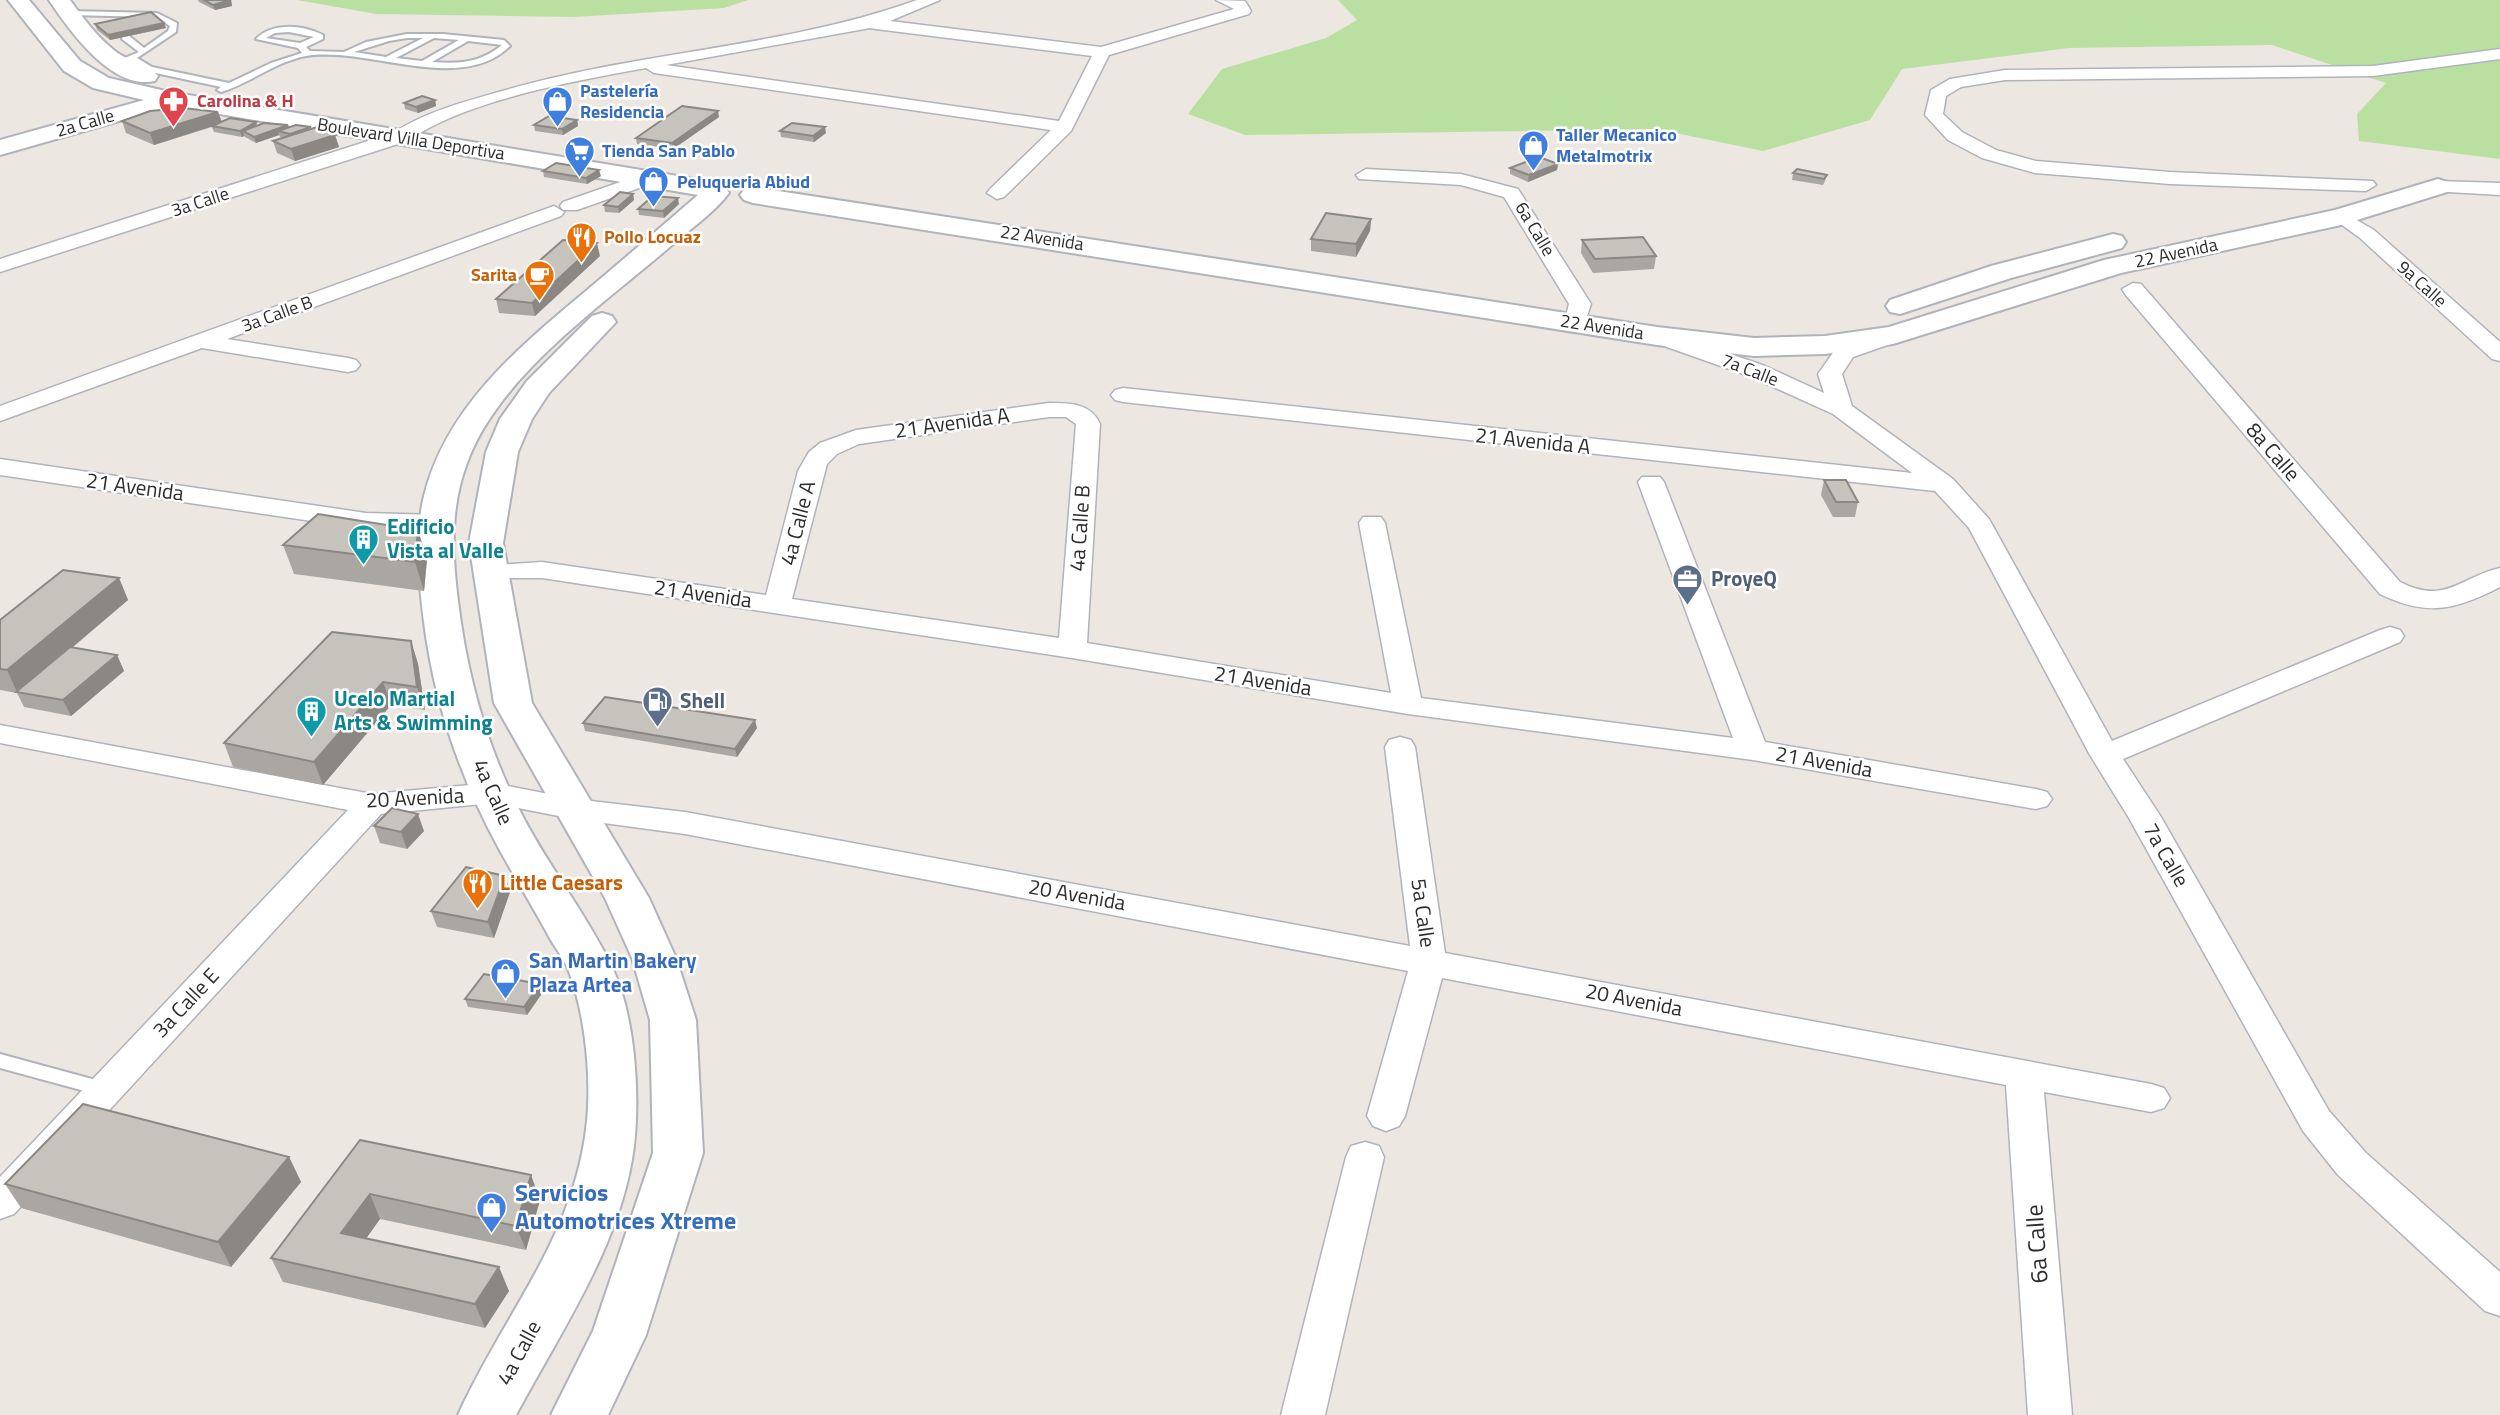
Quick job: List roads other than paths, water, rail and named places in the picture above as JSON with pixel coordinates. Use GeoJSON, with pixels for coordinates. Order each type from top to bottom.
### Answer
{"type":"FeatureCollection","features":[{"type":"Feature","properties":{"kind":"main road","name":"Boulevard Villa Deportiva"},"geometry":{"type":"LineString","coordinates":[[18,0],[72,66],[101,83],[170,99],[409,130],[735,185]]}},
{"type":"Feature","properties":{"kind":"main road","name":"Boulevard Villa Deportiva"},"geometry":{"type":"LineString","coordinates":[[64,7],[96,48],[125,61],[132,73],[225,88],[409,130],[649,178],[735,185]]}},
{"type":"Feature","properties":{"kind":"main road","name":"2a Calle"},"geometry":{"type":"LineString","coordinates":[[0,148],[170,99]]}},
{"type":"Feature","properties":{"kind":"main road","name":"22 Avenida"},"geometry":{"type":"LineString","coordinates":[[735,185],[983,210],[1577,314],[1657,336],[1754,347],[1825,345],[1893,335],[2114,266],[2341,217],[2438,187]]}},
{"type":"Feature","properties":{"kind":"main road","name":"4a Calle"},"geometry":{"type":"LineString","coordinates":[[486,1415],[585,1234],[604,1175],[612,1107],[608,1056],[592,972],[513,837],[466,727],[449,663],[436,554],[441,494],[454,456],[474,419],[499,385],[530,353],[735,185]]}},
{"type":"Feature","properties":{"kind":"main road"},"geometry":{"type":"LineString","coordinates":[[579,1415],[620,1335],[678,1153],[678,1091],[673,1020],[654,958],[627,898],[513,703],[490,572],[486,543],[487,523],[502,452],[516,419],[538,387],[735,185]]}},
{"type":"Feature","properties":{"kind":"main road","name":"22 Avenida"},"geometry":{"type":"LineString","coordinates":[[1577,314],[1686,319],[1776,327],[1852,323],[2001,272],[2075,250],[2366,185],[2438,187]]}},
{"type":"Feature","properties":{"kind":"main road"},"geometry":{"type":"LineString","coordinates":[[2075,250],[2114,266]]}},
{"type":"Feature","properties":{"kind":"street"},"geometry":{"type":"LineString","coordinates":[[869,23],[932,0]]}},
{"type":"Feature","properties":{"kind":"street"},"geometry":{"type":"LineString","coordinates":[[869,23],[1102,52],[1242,13],[1242,6],[1224,0]]}},
{"type":"Feature","properties":{"kind":"street","name":"3a Calle"},"geometry":{"type":"LineString","coordinates":[[0,266],[409,130],[445,113],[564,78],[869,23]]}},
{"type":"Feature","properties":{"kind":"street"},"geometry":{"type":"LineString","coordinates":[[983,210],[1065,127],[1102,52]]}},
{"type":"Feature","properties":{"kind":"street"},"geometry":{"type":"LineString","coordinates":[[2366,185],[2157,178],[2035,167],[1989,154],[1955,136],[1934,115],[1937,94],[1956,83],[2005,75],[2373,71],[2500,54]]}},
{"type":"Feature","properties":{"kind":"street"},"geometry":{"type":"LineString","coordinates":[[636,64],[674,72],[1065,127]]}},
{"type":"Feature","properties":{"kind":"street","name":"6a Calle"},"geometry":{"type":"LineString","coordinates":[[1366,175],[1397,174],[1485,184],[1511,193],[1577,314]]}},
{"type":"Feature","properties":{"kind":"street","name":"3a Calle B"},"geometry":{"type":"LineString","coordinates":[[0,414],[649,178]]}},
{"type":"Feature","properties":{"kind":"street"},"geometry":{"type":"LineString","coordinates":[[2438,187],[2500,189]]}},
{"type":"Feature","properties":{"kind":"street","name":"9a Calle"},"geometry":{"type":"LineString","coordinates":[[2341,217],[2367,234],[2500,354]]}},
{"type":"Feature","properties":{"kind":"street","name":"8a Calle"},"geometry":{"type":"LineString","coordinates":[[2133,289],[2390,588],[2421,601],[2451,600],[2500,576]]}},
{"type":"Feature","properties":{"kind":"street"},"geometry":{"type":"LineString","coordinates":[[1841,408],[1830,374],[1846,352],[1893,335]]}},
{"type":"Feature","properties":{"kind":"street","name":"7a Calle"},"geometry":{"type":"LineString","coordinates":[[1657,336],[1757,371],[1841,408],[1944,485],[1980,525],[2105,755],[2145,817],[2316,1121],[2353,1164],[2500,1298]]}},
{"type":"Feature","properties":{"kind":"street"},"geometry":{"type":"LineString","coordinates":[[201,342],[348,365]]}},
{"type":"Feature","properties":{"kind":"street","name":"21 Avenida A"},"geometry":{"type":"LineString","coordinates":[[1123,395],[1944,485]]}},
{"type":"Feature","properties":{"kind":"street","name":"21 Avenida A"},"geometry":{"type":"LineString","coordinates":[[829,447],[856,437],[1049,410],[1076,412]]}},
{"type":"Feature","properties":{"kind":"street","name":"4a Calle B"},"geometry":{"type":"LineString","coordinates":[[1072,649],[1088,424],[1085,417],[1076,412]]}},
{"type":"Feature","properties":{"kind":"street","name":"4a Calle A"},"geometry":{"type":"LineString","coordinates":[[777,605],[811,471],[820,454],[829,447]]}},
{"type":"Feature","properties":{"kind":"street","name":"21 Avenida"},"geometry":{"type":"LineString","coordinates":[[0,467],[366,521],[437,523]]}},
{"type":"Feature","properties":{"kind":"street"},"geometry":{"type":"LineString","coordinates":[[1651,482],[1753,750]]}},
{"type":"Feature","properties":{"kind":"street"},"geometry":{"type":"LineString","coordinates":[[1372,523],[1408,705]]}},
{"type":"Feature","properties":{"kind":"street","name":"21 Avenida"},"geometry":{"type":"LineString","coordinates":[[490,572],[542,570],[1072,649],[1408,705],[1753,750],[2036,799]]}},
{"type":"Feature","properties":{"kind":"street"},"geometry":{"type":"LineString","coordinates":[[2105,755],[2390,636]]}},
{"type":"Feature","properties":{"kind":"street","name":"20 Avenida"},"geometry":{"type":"LineString","coordinates":[[0,734],[372,804],[492,793],[574,808],[685,823],[1429,960],[2151,1098]]}},
{"type":"Feature","properties":{"kind":"street","name":"5a Calle"},"geometry":{"type":"LineString","coordinates":[[1386,1116],[1429,960],[1400,747]]}},
{"type":"Feature","properties":{"kind":"street","name":"3a Calle E"},"geometry":{"type":"LineString","coordinates":[[0,1203],[372,804]]}},
{"type":"Feature","properties":{"kind":"street","name":"6a Calle"},"geometry":{"type":"LineString","coordinates":[[2024,1074],[2050,1415]]}},
{"type":"Feature","properties":{"kind":"street"},"geometry":{"type":"LineString","coordinates":[[1303,1415],[1365,1157]]}},
{"type":"Feature","properties":{"kind":"lane"},"geometry":{"type":"LineString","coordinates":[[64,7],[94,14],[157,15],[174,25],[172,32],[144,52],[125,61]]}},
{"type":"Feature","properties":{"kind":"lane"},"geometry":{"type":"LineString","coordinates":[[94,14],[111,26]]}},
{"type":"Feature","properties":{"kind":"lane"},"geometry":{"type":"LineString","coordinates":[[225,88],[304,50],[320,37],[281,30],[265,34],[260,39],[304,50],[348,52],[421,64],[453,65],[480,61],[494,56],[506,46],[504,43],[467,39],[395,35],[348,52]]}},
{"type":"Feature","properties":{"kind":"lane"},"geometry":{"type":"LineString","coordinates":[[386,60],[433,36]]}},
{"type":"Feature","properties":{"kind":"lane"},"geometry":{"type":"LineString","coordinates":[[125,37],[144,52]]}},
{"type":"Feature","properties":{"kind":"lane"},"geometry":{"type":"LineString","coordinates":[[421,64],[467,39]]}},
{"type":"Feature","properties":{"kind":"lane"},"geometry":{"type":"LineString","coordinates":[[0,1061],[105,1089]]}},
{"type":"Feature","properties":{"kind":"place","name":"Carolina & H"},"geometry":{"type":"Point","coordinates":[174,128]}},
{"type":"Feature","properties":{"kind":"place","name":"Pastelería Residencia"},"geometry":{"type":"Point","coordinates":[557,128]}},
{"type":"Feature","properties":{"kind":"place","name":"Taller Mecanico Metalmotrix"},"geometry":{"type":"Point","coordinates":[1533,172]}},
{"type":"Feature","properties":{"kind":"place","name":"Tienda San Pablo"},"geometry":{"type":"Point","coordinates":[579,178]}},
{"type":"Feature","properties":{"kind":"place","name":"Peluqueria Abiud"},"geometry":{"type":"Point","coordinates":[654,209]}},
{"type":"Feature","properties":{"kind":"place","name":"Pollo Locuaz"},"geometry":{"type":"Point","coordinates":[581,264]}},
{"type":"Feature","properties":{"kind":"place","name":"Sarita"},"geometry":{"type":"Point","coordinates":[540,302]}},
{"type":"Feature","properties":{"kind":"place","name":"Edificio Vista al Valle"},"geometry":{"type":"Point","coordinates":[364,566]}},
{"type":"Feature","properties":{"kind":"place","name":"ProyeQ"},"geometry":{"type":"Point","coordinates":[1688,606]}},
{"type":"Feature","properties":{"kind":"place","name":"Shell"},"geometry":{"type":"Point","coordinates":[657,728]}},
{"type":"Feature","properties":{"kind":"place","name":"Ucelo Martial Arts & Swimming"},"geometry":{"type":"Point","coordinates":[311,738]}},
{"type":"Feature","properties":{"kind":"place","name":"Little Caesars"},"geometry":{"type":"Point","coordinates":[477,910]}},
{"type":"Feature","properties":{"kind":"place","name":"San Martin Bakery Plaza Artea"},"geometry":{"type":"Point","coordinates":[506,1000]}},
{"type":"Feature","properties":{"kind":"place","name":"Servicios Automotrices Xtreme"},"geometry":{"type":"Point","coordinates":[492,1234]}}]}
